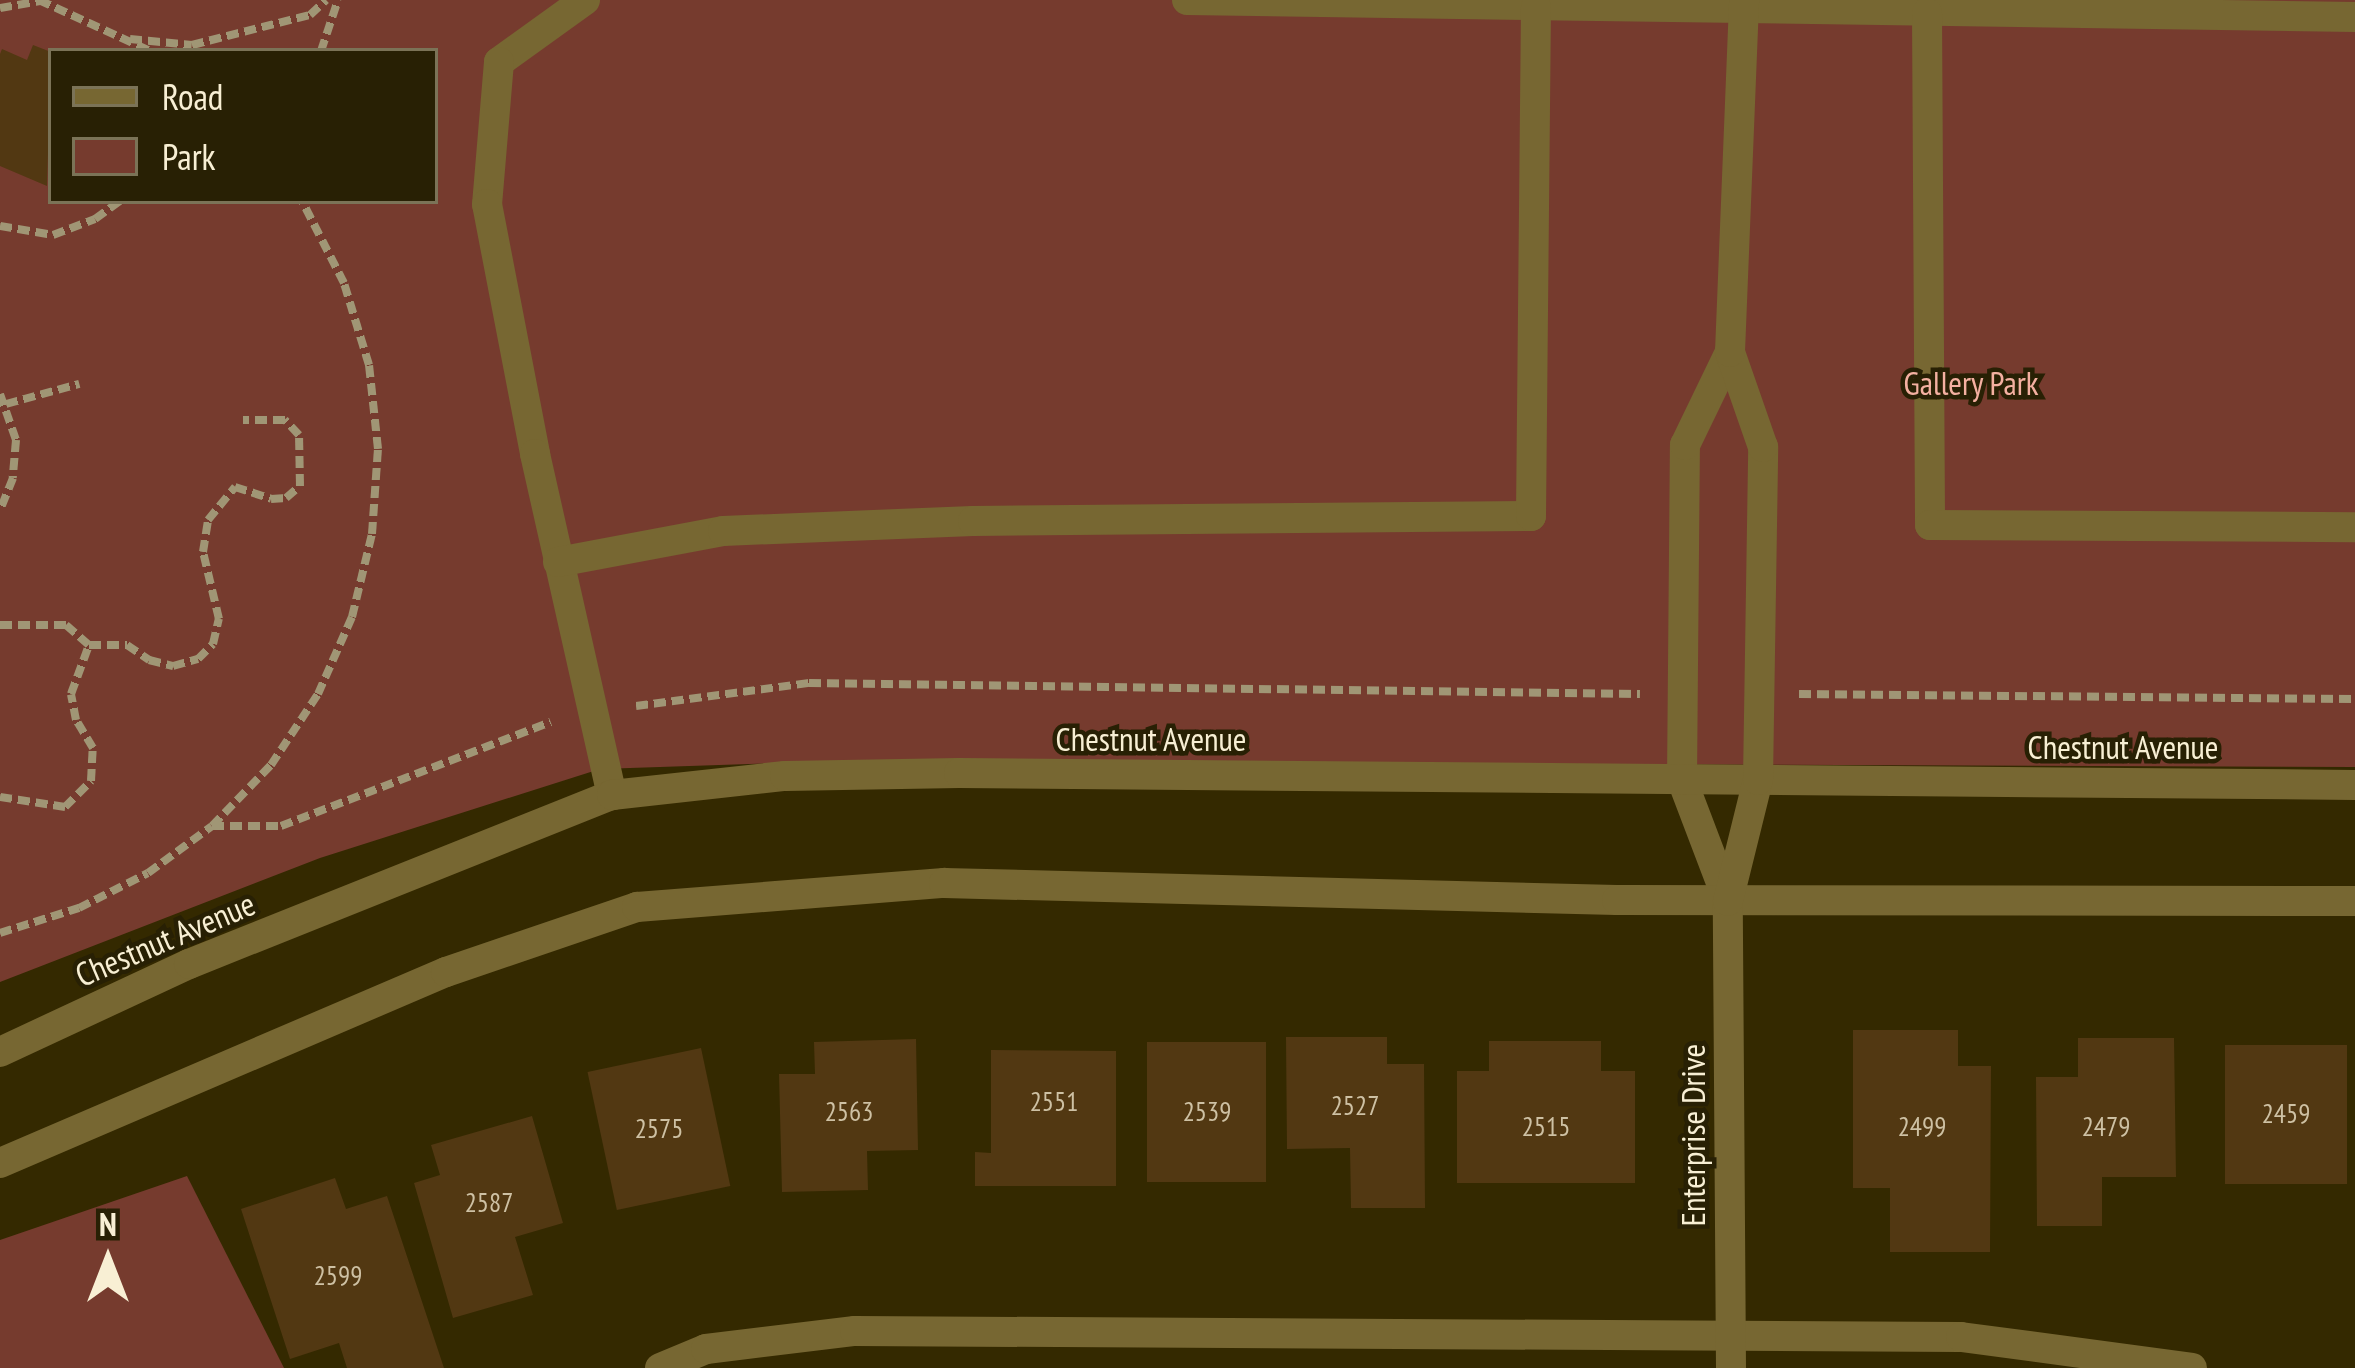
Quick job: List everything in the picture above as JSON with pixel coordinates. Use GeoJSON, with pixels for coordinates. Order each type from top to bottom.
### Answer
{"type":"FeatureCollection","features":[{"type":"Feature","properties":{"kind":"street"},"geometry":{"type":"LineString","coordinates":[[584,0],[499,62],[487,204],[558,562],[612,795]]}},
{"type":"Feature","properties":{"kind":"street"},"geometry":{"type":"LineString","coordinates":[[1187,0],[2355,17]]}},
{"type":"Feature","properties":{"kind":"street"},"geometry":{"type":"LineString","coordinates":[[1728,901],[1758,780],[1763,447],[1730,352],[1744,6]]}},
{"type":"Feature","properties":{"kind":"street"},"geometry":{"type":"LineString","coordinates":[[558,562],[723,531],[973,521],[1531,516],[1536,7]]}},
{"type":"Feature","properties":{"kind":"street"},"geometry":{"type":"LineString","coordinates":[[1927,13],[1930,525],[2355,526]]}},
{"type":"Feature","properties":{"kind":"street"},"geometry":{"type":"LineString","coordinates":[[1728,901],[1682,780],[1684,445],[1730,352]]}},
{"type":"Feature","properties":{"kind":"street","name":"Chestnut Avenue"},"geometry":{"type":"LineString","coordinates":[[0,1052],[189,964],[612,795],[785,776],[959,773],[2355,785]]}},
{"type":"Feature","properties":{"kind":"street"},"geometry":{"type":"LineString","coordinates":[[0,1163],[446,972],[637,907],[944,883],[1728,901],[2355,901]]}},
{"type":"Feature","properties":{"kind":"street","name":"Enterprise Drive"},"geometry":{"type":"LineString","coordinates":[[1728,901],[1731,1368]]}},
{"type":"Feature","properties":{"kind":"street"},"geometry":{"type":"LineString","coordinates":[[660,1368],[706,1349],[855,1331],[1961,1336],[2192,1368]]}},
{"type":"Feature","properties":{"kind":"path"},"geometry":{"type":"LineString","coordinates":[[0,8],[41,0],[144,48]]}},
{"type":"Feature","properties":{"kind":"path"},"geometry":{"type":"LineString","coordinates":[[130,39],[191,45],[310,15],[326,0]]}},
{"type":"Feature","properties":{"kind":"path"},"geometry":{"type":"LineString","coordinates":[[322,48],[338,0]]}},
{"type":"Feature","properties":{"kind":"path"},"geometry":{"type":"LineString","coordinates":[[130,39],[134,48]]}},
{"type":"Feature","properties":{"kind":"path"},"geometry":{"type":"LineString","coordinates":[[0,226],[52,235],[95,219],[116,204]]}},
{"type":"Feature","properties":{"kind":"path"},"geometry":{"type":"LineString","coordinates":[[0,934],[96,900],[148,873],[212,826],[271,765],[318,694],[352,616],[372,533],[378,448],[369,365],[344,283],[305,204]]}},
{"type":"Feature","properties":{"kind":"path"},"geometry":{"type":"LineString","coordinates":[[6,404],[79,384]]}},
{"type":"Feature","properties":{"kind":"path"},"geometry":{"type":"LineString","coordinates":[[0,394],[16,440],[13,478],[0,511]]}},
{"type":"Feature","properties":{"kind":"path"},"geometry":{"type":"LineString","coordinates":[[0,625],[67,625],[89,644],[127,646],[149,660],[173,666],[199,658],[213,644],[219,619],[203,552],[208,520],[235,487],[271,499],[286,498],[300,486],[298,435],[285,420],[243,420]]}},
{"type":"Feature","properties":{"kind":"path"},"geometry":{"type":"LineString","coordinates":[[0,796],[65,807],[91,781],[93,748],[76,720],[71,694],[89,644]]}},
{"type":"Feature","properties":{"kind":"path"},"geometry":{"type":"LineString","coordinates":[[212,826],[281,826],[539,724],[809,683],[1642,694]]}},
{"type":"Feature","properties":{"kind":"path"},"geometry":{"type":"LineString","coordinates":[[1789,694],[2355,699]]}},
{"type":"Feature","properties":{"kind":"green space","name":"Gallery Park"},"geometry":{"type":"Polygon","coordinates":[[[0,0],[2355,0],[2355,767],[841,761],[600,769],[320,858],[0,982],[0,0]]]}},
{"type":"Feature","properties":{"kind":"green space"},"geometry":{"type":"Polygon","coordinates":[[[187,1176],[284,1368],[0,1368],[0,1240],[187,1176]]]}},
{"type":"Feature","properties":{"kind":"building"},"geometry":{"type":"Polygon","coordinates":[[[33,45],[48,51],[47,186],[0,166],[0,54],[2,49],[27,60],[33,45]]]}},
{"type":"Feature","properties":{"kind":"building"},"geometry":{"type":"Polygon","coordinates":[[[1853,1030],[1958,1030],[1958,1066],[1991,1066],[1990,1252],[1890,1252],[1890,1188],[1853,1188],[1853,1030]]]}},
{"type":"Feature","properties":{"kind":"building"},"geometry":{"type":"Polygon","coordinates":[[[1286,1037],[1387,1037],[1387,1064],[1424,1064],[1425,1208],[1351,1208],[1350,1148],[1287,1149],[1286,1037]]]}},
{"type":"Feature","properties":{"kind":"building"},"geometry":{"type":"Polygon","coordinates":[[[2078,1038],[2174,1038],[2176,1177],[2102,1177],[2102,1226],[2037,1226],[2036,1077],[2078,1077],[2078,1038]]]}},
{"type":"Feature","properties":{"kind":"building"},"geometry":{"type":"Polygon","coordinates":[[[916,1039],[918,1150],[867,1151],[868,1190],[782,1192],[779,1074],[815,1074],[814,1042],[916,1039]]]}},
{"type":"Feature","properties":{"kind":"building"},"geometry":{"type":"Polygon","coordinates":[[[1489,1041],[1601,1041],[1601,1071],[1635,1071],[1635,1183],[1457,1183],[1457,1071],[1489,1071],[1489,1041]]]}},
{"type":"Feature","properties":{"kind":"building"},"geometry":{"type":"Polygon","coordinates":[[[1147,1042],[1266,1042],[1266,1182],[1147,1182],[1147,1042]]]}},
{"type":"Feature","properties":{"kind":"building"},"geometry":{"type":"Polygon","coordinates":[[[2225,1045],[2347,1045],[2347,1184],[2225,1184],[2225,1045]]]}},
{"type":"Feature","properties":{"kind":"building"},"geometry":{"type":"Polygon","coordinates":[[[701,1048],[730,1186],[617,1210],[588,1072],[701,1048]]]}},
{"type":"Feature","properties":{"kind":"building"},"geometry":{"type":"Polygon","coordinates":[[[991,1050],[1116,1051],[1116,1186],[975,1186],[975,1152],[991,1153],[991,1050]]]}},
{"type":"Feature","properties":{"kind":"building"},"geometry":{"type":"Polygon","coordinates":[[[532,1116],[563,1223],[515,1237],[533,1295],[453,1318],[414,1183],[440,1175],[431,1145],[532,1116]]]}},
{"type":"Feature","properties":{"kind":"building"},"geometry":{"type":"Polygon","coordinates":[[[335,1178],[346,1209],[387,1196],[444,1368],[347,1368],[339,1343],[290,1359],[241,1209],[335,1178]]]}}]}
